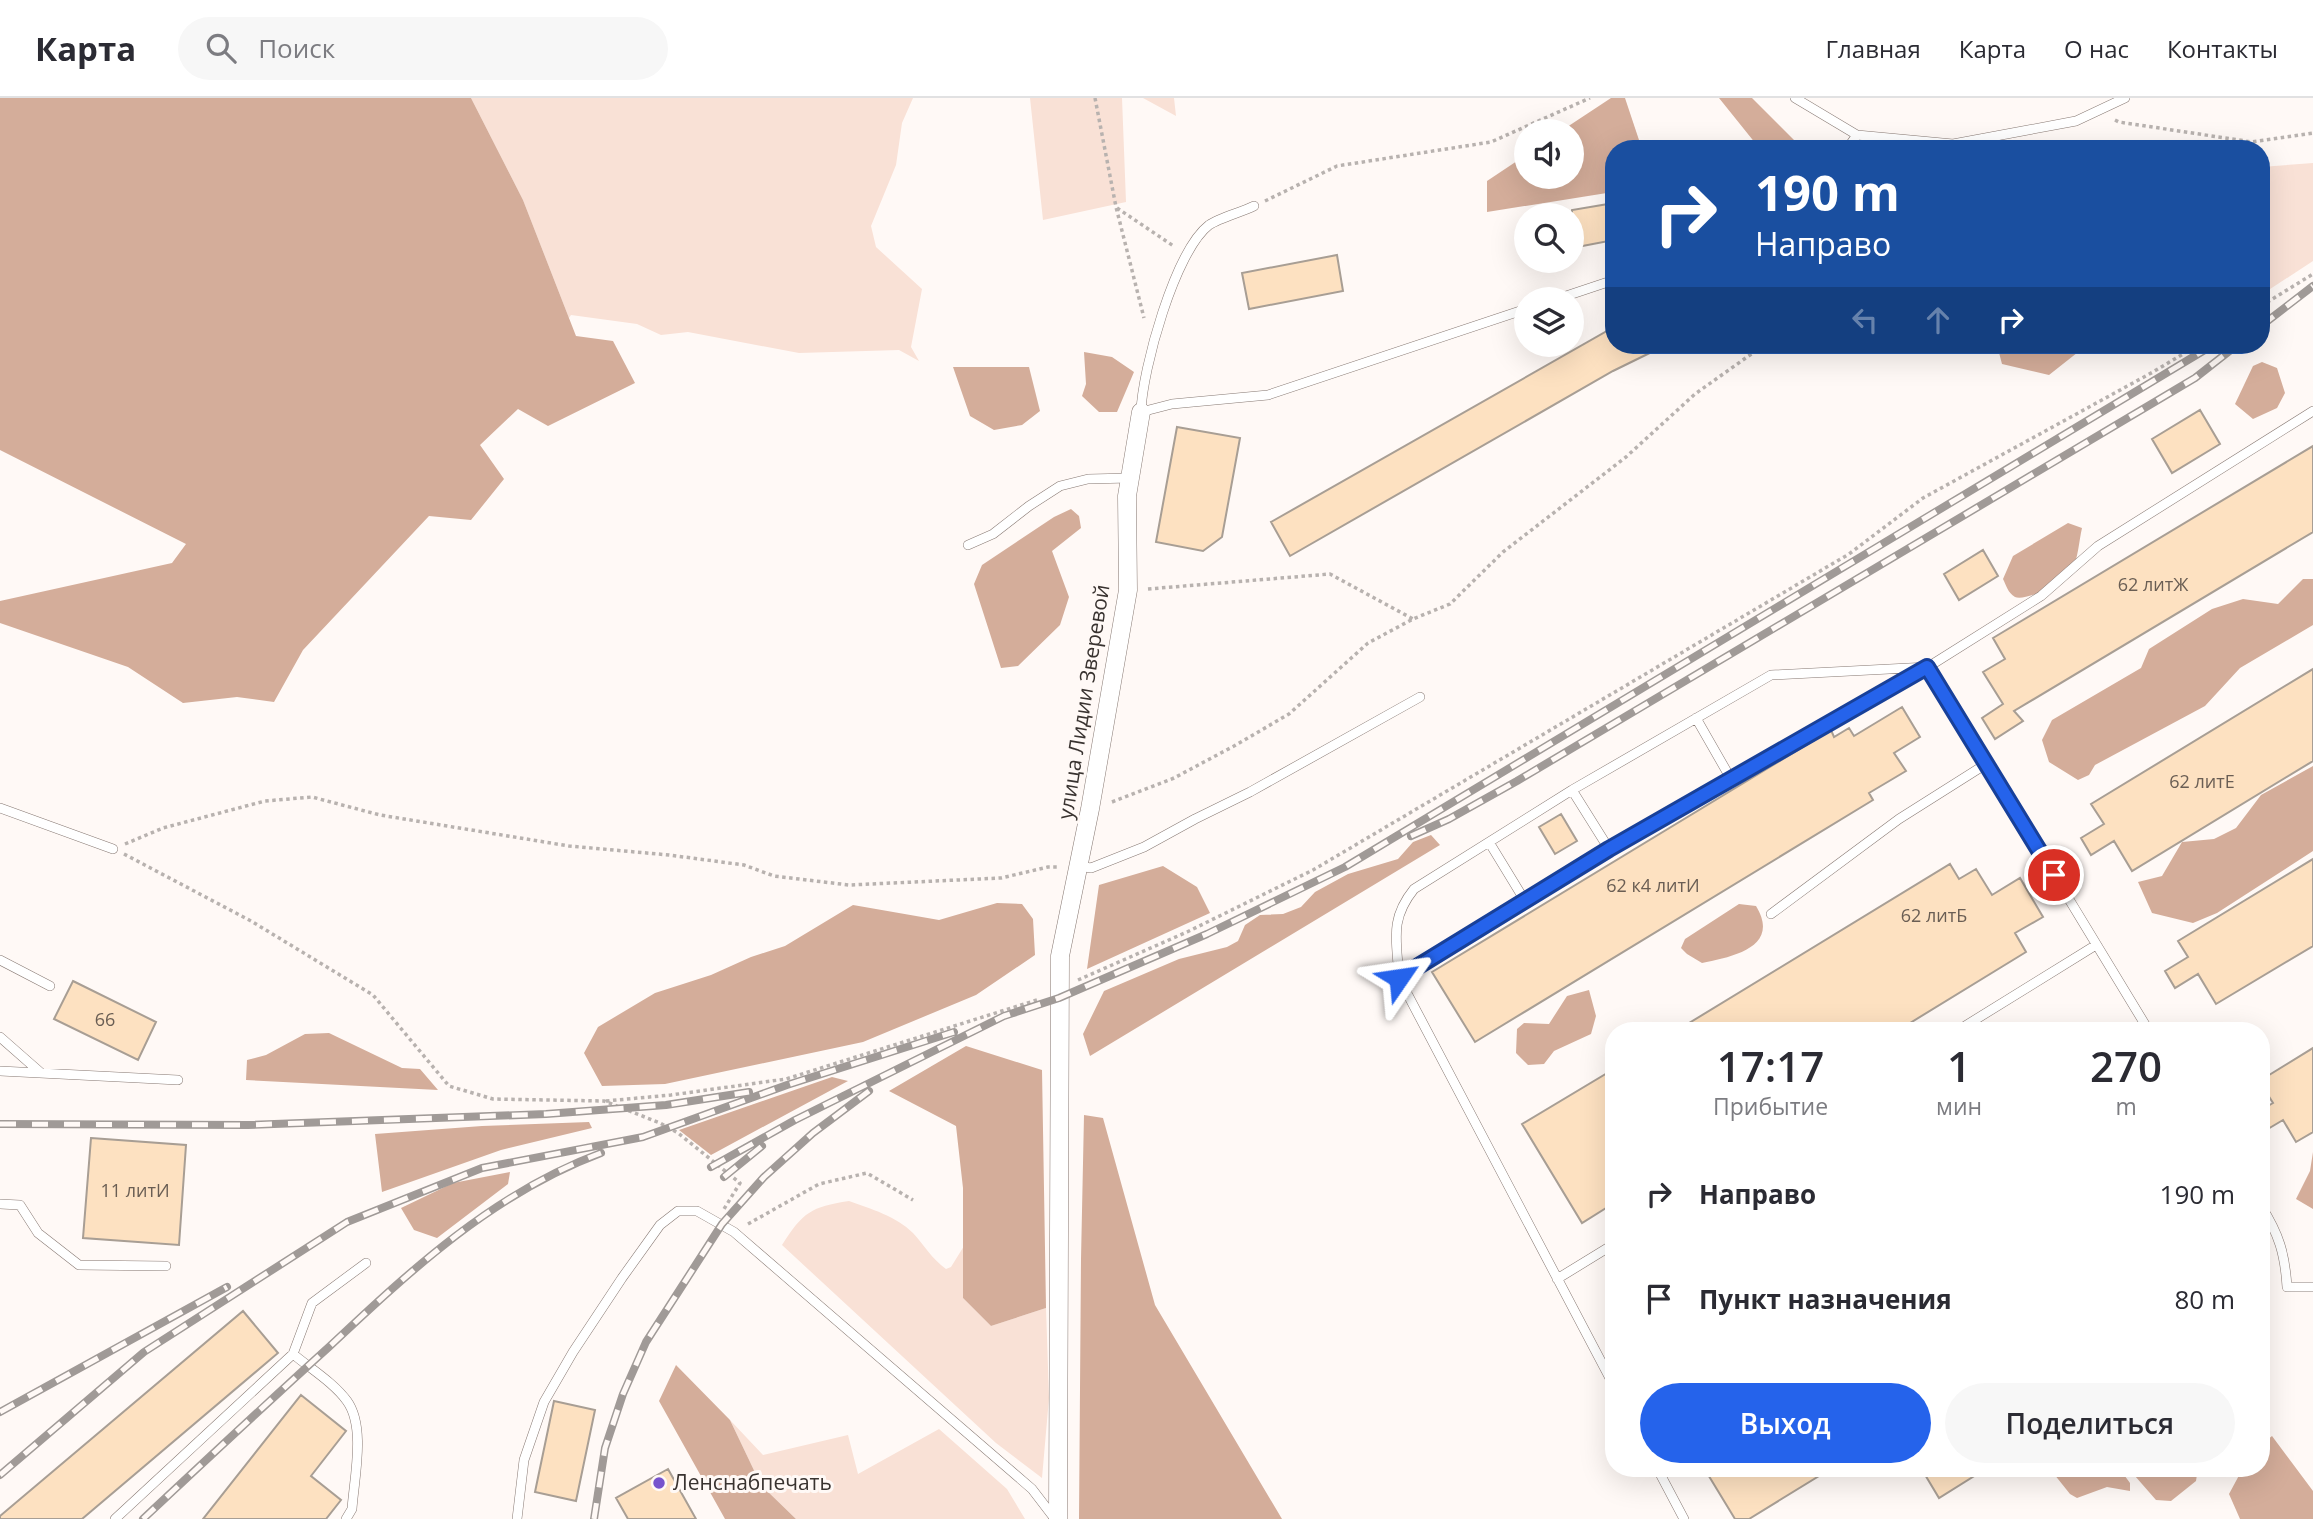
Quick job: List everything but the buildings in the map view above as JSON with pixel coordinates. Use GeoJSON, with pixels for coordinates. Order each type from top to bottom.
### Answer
{"type":"FeatureCollection","features":[{"type":"Feature","properties":{"kind":"street","name":"улица Лидии Зверевой"},"geometry":{"type":"LineString","coordinates":[[1057,1519],[1060,956],[1090,810],[1128,590],[1127,496],[1141,412]]}},
{"type":"Feature","properties":{"kind":"lane"},"geometry":{"type":"LineString","coordinates":[[1795,98],[1857,135],[1910,140]]}},
{"type":"Feature","properties":{"kind":"lane"},"geometry":{"type":"LineString","coordinates":[[1974,140],[2076,121],[2125,98]]}},
{"type":"Feature","properties":{"kind":"lane"},"geometry":{"type":"LineString","coordinates":[[1853,140],[1857,135]]}},
{"type":"Feature","properties":{"kind":"lane"},"geometry":{"type":"LineString","coordinates":[[1254,206],[1209,225],[1187,255],[1155,333],[1142,390],[1141,412],[1172,404],[1268,395],[1514,313]]}},
{"type":"Feature","properties":{"kind":"lane"},"geometry":{"type":"LineString","coordinates":[[1584,290],[1605,283]]}},
{"type":"Feature","properties":{"kind":"lane"},"geometry":{"type":"LineString","coordinates":[[1399,978],[1609,849],[1927,667],[2040,596],[2098,546],[2313,411]]}},
{"type":"Feature","properties":{"kind":"lane"},"geometry":{"type":"LineString","coordinates":[[968,545],[993,534],[1060,486],[1088,479],[1130,478]]}},
{"type":"Feature","properties":{"kind":"lane"},"geometry":{"type":"LineString","coordinates":[[1605,1369],[1399,978],[1396,920],[1403,902],[1413,889],[1572,790],[1772,675],[1927,667]]}},
{"type":"Feature","properties":{"kind":"lane"},"geometry":{"type":"LineString","coordinates":[[1927,667],[2143,1022]]}},
{"type":"Feature","properties":{"kind":"lane"},"geometry":{"type":"LineString","coordinates":[[1078,866],[1091,867],[1144,847],[1420,697]]}},
{"type":"Feature","properties":{"kind":"lane"},"geometry":{"type":"LineString","coordinates":[[1696,719],[1731,779]]}},
{"type":"Feature","properties":{"kind":"lane"},"geometry":{"type":"LineString","coordinates":[[1771,914],[1899,819],[1986,764]]}},
{"type":"Feature","properties":{"kind":"lane"},"geometry":{"type":"LineString","coordinates":[[1572,790],[1609,849]]}},
{"type":"Feature","properties":{"kind":"lane"},"geometry":{"type":"LineString","coordinates":[[0,808],[113,849]]}},
{"type":"Feature","properties":{"kind":"lane"},"geometry":{"type":"LineString","coordinates":[[1489,842],[1525,901]]}},
{"type":"Feature","properties":{"kind":"lane"},"geometry":{"type":"LineString","coordinates":[[1972,1022],[2096,945]]}},
{"type":"Feature","properties":{"kind":"lane"},"geometry":{"type":"LineString","coordinates":[[0,960],[50,986]]}},
{"type":"Feature","properties":{"kind":"lane"},"geometry":{"type":"LineString","coordinates":[[0,1037],[41,1073]]}},
{"type":"Feature","properties":{"kind":"lane"},"geometry":{"type":"LineString","coordinates":[[0,1071],[178,1080]]}},
{"type":"Feature","properties":{"kind":"lane"},"geometry":{"type":"LineString","coordinates":[[0,1203],[20,1205],[38,1233],[79,1265],[166,1266]]}},
{"type":"Feature","properties":{"kind":"lane"},"geometry":{"type":"LineString","coordinates":[[517,1519],[524,1460],[544,1402],[573,1352],[660,1225],[678,1211],[697,1211],[734,1232],[1032,1489],[1057,1519]]}},
{"type":"Feature","properties":{"kind":"lane"},"geometry":{"type":"LineString","coordinates":[[2270,1220],[2285,1258],[2287,1287],[2313,1287]]}},
{"type":"Feature","properties":{"kind":"lane"},"geometry":{"type":"LineString","coordinates":[[1557,1279],[1605,1250]]}},
{"type":"Feature","properties":{"kind":"lane"},"geometry":{"type":"LineString","coordinates":[[115,1519],[293,1354],[312,1303],[366,1263]]}},
{"type":"Feature","properties":{"kind":"lane"},"geometry":{"type":"LineString","coordinates":[[293,1354],[338,1391],[348,1402],[356,1418],[358,1432],[352,1509],[346,1519]]}},
{"type":"Feature","properties":{"kind":"lane"},"geometry":{"type":"LineString","coordinates":[[1662,1477],[1684,1519]]}},
{"type":"Feature","properties":{"kind":"path"},"geometry":{"type":"LineString","coordinates":[[1095,98],[1116,207],[1144,317],[1155,333]]}},
{"type":"Feature","properties":{"kind":"path"},"geometry":{"type":"LineString","coordinates":[[1254,206],[1337,166],[1490,142],[1590,98]]}},
{"type":"Feature","properties":{"kind":"path"},"geometry":{"type":"LineString","coordinates":[[2102,108],[2119,122],[2239,140]]}},
{"type":"Feature","properties":{"kind":"path"},"geometry":{"type":"LineString","coordinates":[[2266,140],[2313,133]]}},
{"type":"Feature","properties":{"kind":"path"},"geometry":{"type":"LineString","coordinates":[[1116,207],[1187,255]]}},
{"type":"Feature","properties":{"kind":"path"},"geometry":{"type":"LineString","coordinates":[[2270,300],[2313,274]]}},
{"type":"Feature","properties":{"kind":"path"},"geometry":{"type":"LineString","coordinates":[[1090,810],[1174,778],[1267,727],[1289,714],[1368,643],[1450,604],[1503,552],[1626,457],[1695,394],[1751,354]]}},
{"type":"Feature","properties":{"kind":"path"},"geometry":{"type":"LineString","coordinates":[[113,849],[251,921],[373,995],[449,1086],[493,1100],[604,1101],[786,1079],[1058,991],[1313,870],[1849,554],[1923,498],[2183,354]]}},
{"type":"Feature","properties":{"kind":"path"},"geometry":{"type":"LineString","coordinates":[[1128,590],[1330,574],[1413,620]]}},
{"type":"Feature","properties":{"kind":"path"},"geometry":{"type":"LineString","coordinates":[[113,849],[163,828],[264,801],[312,797],[380,815],[515,838],[744,865],[774,876],[849,885],[1000,878],[1048,867],[1078,866]]}},
{"type":"Feature","properties":{"kind":"path"},"geometry":{"type":"LineString","coordinates":[[604,1101],[678,1133],[740,1183],[717,1221]]}},
{"type":"Feature","properties":{"kind":"path"},"geometry":{"type":"LineString","coordinates":[[734,1232],[819,1184],[867,1173],[913,1199]]}},
{"type":"Feature","properties":{"kind":"shaded area"},"geometry":{"type":"Polygon","coordinates":[[[0,98],[471,98],[523,200],[576,336],[613,341],[635,383],[548,426],[518,409],[480,445],[504,479],[471,520],[429,516],[303,650],[274,702],[237,697],[183,703],[128,667],[0,623],[0,601],[172,563],[186,544],[0,450],[0,98]]]}},
{"type":"Feature","properties":{"kind":"shaded area"},"geometry":{"type":"Polygon","coordinates":[[[471,98],[913,98],[902,123],[896,165],[871,226],[876,247],[922,289],[911,347],[919,361],[899,350],[799,353],[688,332],[661,335],[637,324],[571,315],[569,318],[523,200],[471,98]]]}},
{"type":"Feature","properties":{"kind":"shaded area"},"geometry":{"type":"Polygon","coordinates":[[[1030,98],[1122,98],[1126,202],[1043,220],[1030,98]]]}},
{"type":"Feature","properties":{"kind":"shaded area"},"geometry":{"type":"Polygon","coordinates":[[[1143,98],[1174,98],[1176,116],[1143,98]]]}},
{"type":"Feature","properties":{"kind":"shaded area"},"geometry":{"type":"Polygon","coordinates":[[[1611,98],[1625,98],[1639,140],[1605,140],[1605,193],[1544,203],[1514,203],[1514,208],[1487,212],[1487,181],[1514,163],[1514,189],[1584,189],[1584,119],[1579,119],[1611,98]]]}},
{"type":"Feature","properties":{"kind":"shaded area"},"geometry":{"type":"Polygon","coordinates":[[[1719,98],[1752,98],[1794,140],[1753,140],[1719,98]]]}},
{"type":"Feature","properties":{"kind":"shaded area"},"geometry":{"type":"Polygon","coordinates":[[[2313,163],[2313,261],[2270,289],[2270,166],[2313,163]]]}},
{"type":"Feature","properties":{"kind":"shaded area"},"geometry":{"type":"Polygon","coordinates":[[[1084,352],[1112,357],[1134,372],[1117,412],[1099,412],[1082,396],[1086,384],[1084,352]]]}},
{"type":"Feature","properties":{"kind":"shaded area"},"geometry":{"type":"Polygon","coordinates":[[[1999,354],[2076,354],[2049,375],[2002,364],[1999,354]]]}},
{"type":"Feature","properties":{"kind":"shaded area"},"geometry":{"type":"Polygon","coordinates":[[[2262,362],[2277,368],[2285,393],[2277,408],[2253,419],[2235,404],[2253,366],[2262,362]]]}},
{"type":"Feature","properties":{"kind":"shaded area"},"geometry":{"type":"Polygon","coordinates":[[[953,367],[1029,367],[1040,411],[1022,425],[994,430],[970,416],[953,367]]]}},
{"type":"Feature","properties":{"kind":"shaded area"},"geometry":{"type":"Polygon","coordinates":[[[1071,509],[1079,516],[1081,528],[1052,551],[1069,597],[1060,625],[1018,666],[1001,668],[974,584],[982,565],[1054,517],[1071,509]]]}},
{"type":"Feature","properties":{"kind":"shaded area"},"geometry":{"type":"Polygon","coordinates":[[[2068,523],[2082,528],[2072,571],[2062,580],[2036,594],[2015,597],[2003,579],[2013,556],[2068,523]]]}},
{"type":"Feature","properties":{"kind":"shaded area"},"geometry":{"type":"Polygon","coordinates":[[[2303,579],[2313,579],[2313,625],[2240,668],[2205,706],[2095,765],[2089,775],[2078,780],[2049,762],[2042,740],[2052,720],[2141,668],[2149,649],[2212,609],[2243,599],[2278,604],[2303,579]]]}},
{"type":"Feature","properties":{"kind":"shaded area"},"geometry":{"type":"Polygon","coordinates":[[[2313,766],[2313,851],[2217,913],[2193,923],[2152,913],[2138,882],[2162,876],[2182,842],[2214,839],[2236,828],[2261,795],[2313,766]]]}},
{"type":"Feature","properties":{"kind":"shaded area"},"geometry":{"type":"Polygon","coordinates":[[[1431,835],[1440,845],[1090,1056],[1083,1034],[1104,991],[1179,959],[1227,947],[1238,941],[1245,925],[1260,915],[1283,914],[1301,907],[1315,892],[1348,874],[1398,859],[1413,842],[1431,835]]]}},
{"type":"Feature","properties":{"kind":"shaded area"},"geometry":{"type":"Polygon","coordinates":[[[1163,866],[1197,887],[1210,913],[1087,969],[1099,885],[1163,866]]]}},
{"type":"Feature","properties":{"kind":"shaded area"},"geometry":{"type":"Polygon","coordinates":[[[997,903],[1022,904],[1033,919],[1035,955],[976,995],[863,1042],[665,1084],[602,1086],[584,1053],[598,1027],[655,993],[711,975],[751,957],[785,946],[853,905],[939,920],[997,903]]]}},
{"type":"Feature","properties":{"kind":"shaded area"},"geometry":{"type":"Polygon","coordinates":[[[1739,904],[1756,906],[1762,920],[1762,931],[1750,948],[1702,963],[1681,948],[1685,939],[1739,904]]]}},
{"type":"Feature","properties":{"kind":"shaded area"},"geometry":{"type":"Polygon","coordinates":[[[1589,990],[1596,1016],[1591,1034],[1554,1051],[1544,1064],[1528,1065],[1516,1053],[1517,1029],[1524,1023],[1549,1024],[1567,996],[1589,990]]]}},
{"type":"Feature","properties":{"kind":"shaded area"},"geometry":{"type":"Polygon","coordinates":[[[329,1033],[402,1068],[420,1069],[438,1090],[246,1080],[247,1060],[266,1055],[305,1034],[329,1033]]]}},
{"type":"Feature","properties":{"kind":"shaded area"},"geometry":{"type":"Polygon","coordinates":[[[966,1046],[1042,1070],[1046,1308],[991,1326],[963,1298],[963,1188],[956,1126],[889,1091],[966,1046]]]}},
{"type":"Feature","properties":{"kind":"shaded area"},"geometry":{"type":"Polygon","coordinates":[[[832,1077],[848,1081],[711,1155],[679,1130],[832,1077]]]}},
{"type":"Feature","properties":{"kind":"shaded area"},"geometry":{"type":"Polygon","coordinates":[[[1084,1115],[1103,1118],[1155,1305],[1282,1519],[1079,1519],[1084,1115]]]}},
{"type":"Feature","properties":{"kind":"shaded area"},"geometry":{"type":"Polygon","coordinates":[[[589,1122],[592,1128],[501,1150],[382,1192],[375,1134],[589,1122]]]}},
{"type":"Feature","properties":{"kind":"shaded area"},"geometry":{"type":"Polygon","coordinates":[[[2313,1152],[2313,1209],[2296,1199],[2310,1171],[2313,1152]]]}},
{"type":"Feature","properties":{"kind":"shaded area"},"geometry":{"type":"Polygon","coordinates":[[[510,1172],[508,1184],[437,1238],[414,1230],[401,1208],[453,1183],[510,1172]]]}},
{"type":"Feature","properties":{"kind":"shaded area"},"geometry":{"type":"Polygon","coordinates":[[[849,1201],[899,1222],[913,1233],[946,1269],[951,1267],[964,1246],[963,1298],[991,1326],[1046,1308],[1049,1398],[1042,1478],[996,1443],[782,1245],[796,1225],[809,1213],[825,1206],[849,1201]]]}},
{"type":"Feature","properties":{"kind":"shaded area"},"geometry":{"type":"Polygon","coordinates":[[[676,1365],[730,1420],[761,1485],[796,1519],[725,1519],[659,1401],[676,1365]]]}},
{"type":"Feature","properties":{"kind":"shaded area"},"geometry":{"type":"Polygon","coordinates":[[[730,1420],[763,1455],[848,1435],[858,1474],[939,1429],[1007,1489],[1025,1519],[796,1519],[761,1485],[730,1420]]]}},
{"type":"Feature","properties":{"kind":"shaded area"},"geometry":{"type":"Polygon","coordinates":[[[2272,1436],[2313,1491],[2313,1519],[2240,1519],[2229,1494],[2238,1477],[2270,1477],[2272,1436]]]}},
{"type":"Feature","properties":{"kind":"shaded area"},"geometry":{"type":"Polygon","coordinates":[[[2056,1477],[2126,1477],[2130,1483],[2130,1491],[2107,1487],[2077,1498],[2070,1494],[2056,1477]]]}},
{"type":"Feature","properties":{"kind":"shaded area"},"geometry":{"type":"Polygon","coordinates":[[[2136,1477],[2197,1477],[2196,1481],[2171,1501],[2156,1500],[2136,1477]]]}},
{"type":"Feature","properties":{"kind":"railway"},"geometry":{"type":"LineString","coordinates":[[2270,319],[2313,286]]}},
{"type":"Feature","properties":{"kind":"railway"},"geometry":{"type":"LineString","coordinates":[[711,1167],[795,1120],[1004,1016],[1059,998],[1207,934],[1345,867],[2198,354]]}},
{"type":"Feature","properties":{"kind":"railway"},"geometry":{"type":"LineString","coordinates":[[1411,836],[1449,819],[1517,781],[2195,378],[2226,354]]}},
{"type":"Feature","properties":{"kind":"railway"},"geometry":{"type":"LineString","coordinates":[[0,1475],[144,1352],[347,1222],[482,1168],[643,1137],[787,1085],[954,1032]]}},
{"type":"Feature","properties":{"kind":"railway"},"geometry":{"type":"LineString","coordinates":[[594,1519],[605,1448],[623,1394],[646,1342],[722,1224],[764,1177],[813,1133],[869,1091]]}},
{"type":"Feature","properties":{"kind":"railway"},"geometry":{"type":"LineString","coordinates":[[0,1124],[248,1125],[546,1114],[666,1105],[749,1092]]}},
{"type":"Feature","properties":{"kind":"railway"},"geometry":{"type":"LineString","coordinates":[[724,1177],[762,1146]]}},
{"type":"Feature","properties":{"kind":"railway"},"geometry":{"type":"LineString","coordinates":[[143,1519],[392,1289],[456,1236],[525,1189],[601,1153]]}},
{"type":"Feature","properties":{"kind":"railway"},"geometry":{"type":"LineString","coordinates":[[0,1412],[227,1287]]}},
{"type":"Feature","properties":{"kind":"place","name":"Ленснабпечать"},"geometry":{"type":"Point","coordinates":[659,1483]}},
{"type":"Feature","properties":{"kind":"route"},"geometry":{"type":"LineString","coordinates":[[1399,978],[1609,849],[1927,667],[2054,875]]}}]}
